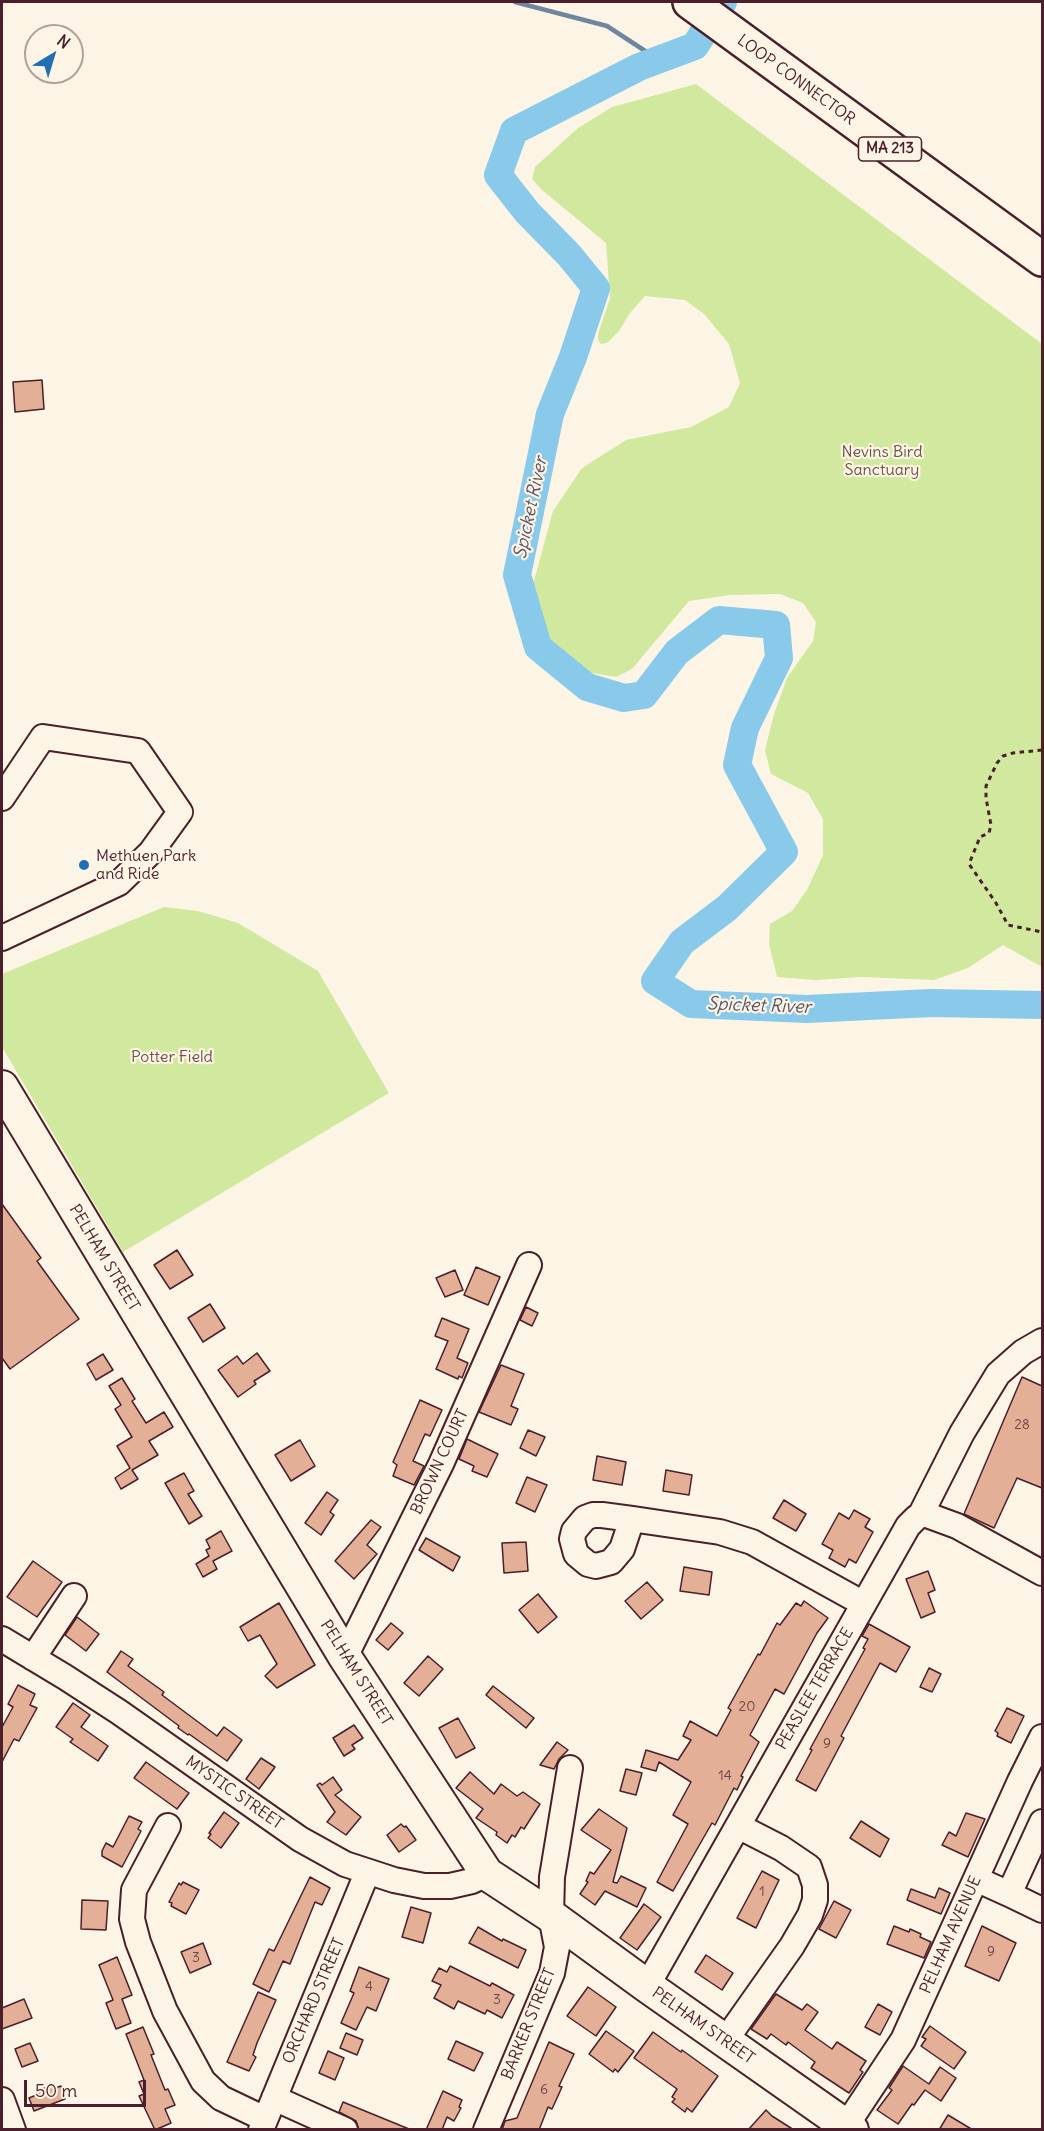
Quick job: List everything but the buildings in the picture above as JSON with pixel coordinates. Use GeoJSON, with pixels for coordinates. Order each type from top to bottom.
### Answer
{"type":"FeatureCollection","features":[{"type":"Feature","properties":{"kind":"highway","name":"LOOP CONNECTOR"},"geometry":{"type":"LineString","coordinates":[[690,3],[1042,259]]}},
{"type":"Feature","properties":{"kind":"main road","name":"PELHAM STREET"},"geometry":{"type":"LineString","coordinates":[[3,1094],[345,1657],[475,1859],[487,1874],[551,1916],[849,2128]]}},
{"type":"Feature","properties":{"kind":"street"},"geometry":{"type":"LineString","coordinates":[[2,798],[43,737],[138,752],[180,812],[151,852],[119,883],[2,938]]}},
{"type":"Feature","properties":{"kind":"street","name":"BROWN COURT"},"geometry":{"type":"LineString","coordinates":[[345,1657],[441,1464],[529,1265]]}},
{"type":"Feature","properties":{"kind":"street","name":"PEASLEE TERRACE"},"geometry":{"type":"LineString","coordinates":[[647,1986],[908,1526],[921,1514],[962,1433],[999,1374],[1023,1352],[1042,1341]]}},
{"type":"Feature","properties":{"kind":"street"},"geometry":{"type":"LineString","coordinates":[[921,1514],[957,1526],[1042,1573]]}},
{"type":"Feature","properties":{"kind":"street"},"geometry":{"type":"LineString","coordinates":[[632,1519],[738,1536],[766,1549],[864,1604]]}},
{"type":"Feature","properties":{"kind":"street"},"geometry":{"type":"LineString","coordinates":[[33,1658],[74,1596]]}},
{"type":"Feature","properties":{"kind":"street","name":"MYSTIC STREET"},"geometry":{"type":"LineString","coordinates":[[2,1639],[119,1712],[300,1839],[338,1861],[367,1873],[424,1886],[450,1886],[472,1881],[487,1874]]}},
{"type":"Feature","properties":{"kind":"street","name":"PELHAM AVENUE"},"geometry":{"type":"LineString","coordinates":[[849,2128],[903,2040],[1042,1737]]}},
{"type":"Feature","properties":{"kind":"street","name":"BARKER STREET"},"geometry":{"type":"LineString","coordinates":[[486,2130],[552,1973],[557,1947],[551,1916],[552,1877],[570,1768]]}},
{"type":"Feature","properties":{"kind":"street"},"geometry":{"type":"LineString","coordinates":[[1009,1894],[1042,1822]]}},
{"type":"Feature","properties":{"kind":"street"},"geometry":{"type":"LineString","coordinates":[[168,1826],[134,1890],[132,1918],[138,1942],[165,2011],[202,2081],[221,2098],[267,2115],[345,2130]]}},
{"type":"Feature","properties":{"kind":"street"},"geometry":{"type":"LineString","coordinates":[[725,2041],[792,1946],[810,1915],[815,1900],[815,1885],[809,1867],[781,1848],[738,1826]]}},
{"type":"Feature","properties":{"kind":"street","name":"ORCHARD STREET"},"geometry":{"type":"LineString","coordinates":[[267,2115],[367,1873]]}},
{"type":"Feature","properties":{"kind":"street"},"geometry":{"type":"LineString","coordinates":[[976,1879],[1042,1910]]}},
{"type":"Feature","properties":{"kind":"street"},"geometry":{"type":"LineString","coordinates":[[2,2100],[13,2130]]}},
{"type":"Feature","properties":{"kind":"path"},"geometry":{"type":"LineString","coordinates":[[1042,750],[1013,753],[1004,756],[997,763],[986,786],[991,825],[989,833],[980,837],[969,864],[1008,925],[1042,932]]}},
{"type":"Feature","properties":{"kind":"green space","name":"Nevins Bird Sanctuary"},"geometry":{"type":"Polygon","coordinates":[[[696,84],[1042,344],[1042,967],[1003,945],[968,968],[934,980],[861,977],[815,980],[777,977],[769,944],[770,924],[792,911],[807,890],[823,855],[823,819],[808,793],[771,774],[765,750],[774,714],[787,678],[813,641],[816,622],[803,603],[780,594],[730,595],[689,601],[632,669],[616,677],[586,672],[557,651],[538,624],[531,592],[553,511],[582,468],[626,440],[691,427],[729,407],[740,383],[729,344],[704,314],[685,300],[645,296],[630,313],[619,331],[607,343],[601,344],[598,334],[610,298],[606,243],[542,190],[532,179],[535,167],[578,128],[612,107],[696,84]]]}},
{"type":"Feature","properties":{"kind":"green space","name":"Potter Field"},"geometry":{"type":"Polygon","coordinates":[[[164,907],[198,911],[238,923],[318,971],[389,1093],[123,1252],[2,1047],[2,974],[164,907]]]}},
{"type":"Feature","properties":{"kind":"waterway"},"geometry":{"type":"LineString","coordinates":[[515,2],[607,26],[659,60]]}},
{"type":"Feature","properties":{"kind":"waterway","name":"Spicket River"},"geometry":{"type":"LineString","coordinates":[[723,2],[695,46],[639,67],[514,131],[498,175],[527,212],[569,255],[596,288],[573,357],[550,414],[517,575],[538,647],[587,687],[624,698],[644,695],[677,652],[719,620],[776,625],[779,658],[745,728],[737,765],[784,852],[727,908],[682,942],[655,981],[691,1004],[807,1009],[931,1003],[1042,1005]]}},
{"type":"Feature","properties":{"kind":"place","name":"Methuen Park and Ride"},"geometry":{"type":"Point","coordinates":[84,865]}}]}
